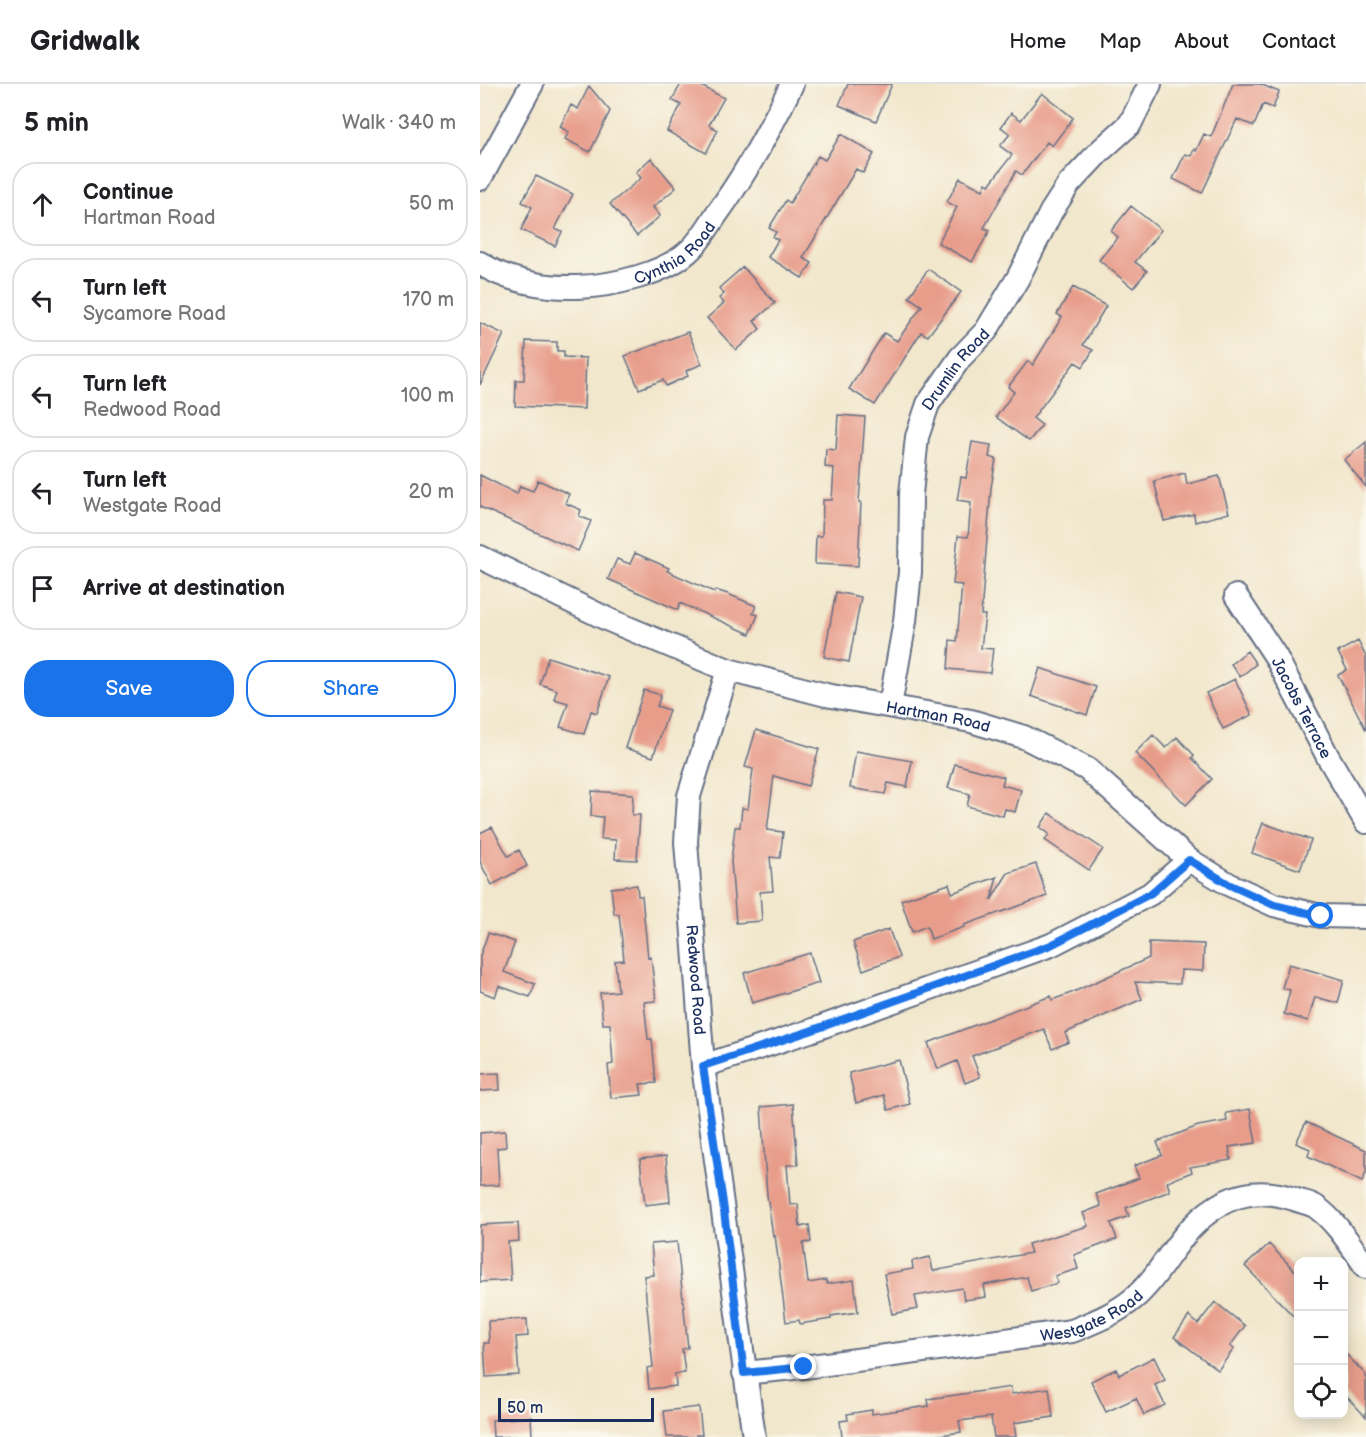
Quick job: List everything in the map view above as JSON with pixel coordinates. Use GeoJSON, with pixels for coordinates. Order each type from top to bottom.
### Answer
{"type":"FeatureCollection","features":[{"type":"Feature","properties":{"kind":"street"},"geometry":{"type":"LineString","coordinates":[[480,179],[532,84]]}},
{"type":"Feature","properties":{"kind":"street","name":"Cynthia Road"},"geometry":{"type":"LineString","coordinates":[[480,262],[489,269],[521,280],[557,287],[591,286],[630,280],[664,267],[692,249],[741,180],[792,84]]}},
{"type":"Feature","properties":{"kind":"street","name":"Drumlin Road"},"geometry":{"type":"LineString","coordinates":[[890,706],[905,621],[909,582],[911,494],[917,437],[927,404],[960,358],[986,331],[1018,278],[1051,212],[1069,184],[1130,124],[1150,84]]}},
{"type":"Feature","properties":{"kind":"street","name":"Hartman Road"},"geometry":{"type":"LineString","coordinates":[[480,557],[609,620],[728,669],[826,695],[971,721],[1024,737],[1087,769],[1189,860],[1230,885],[1274,905],[1321,916],[1366,917]]}},
{"type":"Feature","properties":{"kind":"street","name":"Jacobs Terrace"},"geometry":{"type":"LineString","coordinates":[[1236,596],[1276,657],[1328,757],[1366,822]]}},
{"type":"Feature","properties":{"kind":"street","name":"Redwood Road"},"geometry":{"type":"LineString","coordinates":[[728,669],[689,796],[686,842],[703,1066],[754,1437]]}},
{"type":"Feature","properties":{"kind":"street"},"geometry":{"type":"LineString","coordinates":[[703,1066],[810,1031],[1051,945],[1150,894],[1189,860]]}},
{"type":"Feature","properties":{"kind":"street","name":"Westgate Road"},"geometry":{"type":"LineString","coordinates":[[744,1373],[815,1366],[1072,1331],[1106,1318],[1134,1298],[1191,1228],[1221,1203],[1241,1195],[1267,1193],[1314,1206],[1337,1226],[1366,1267]]}},
{"type":"Feature","properties":{"kind":"building"},"geometry":{"type":"Polygon","coordinates":[[[681,84],[698,84],[724,98],[709,125],[718,130],[706,153],[667,131],[681,105],[672,100],[681,84]]]}},
{"type":"Feature","properties":{"kind":"building"},"geometry":{"type":"Polygon","coordinates":[[[848,84],[892,84],[876,121],[839,105],[848,84]]]}},
{"type":"Feature","properties":{"kind":"building"},"geometry":{"type":"Polygon","coordinates":[[[1233,84],[1260,84],[1279,92],[1273,108],[1263,104],[1254,126],[1237,119],[1202,193],[1173,179],[1185,154],[1191,156],[1194,149],[1196,151],[1204,134],[1211,137],[1233,84]]]}},
{"type":"Feature","properties":{"kind":"building"},"geometry":{"type":"Polygon","coordinates":[[[589,86],[610,111],[590,152],[565,139],[569,132],[560,127],[571,105],[578,109],[589,86]]]}},
{"type":"Feature","properties":{"kind":"building"},"geometry":{"type":"Polygon","coordinates":[[[1042,93],[1073,118],[1052,146],[1047,142],[1022,175],[1016,171],[984,228],[990,230],[972,262],[938,243],[957,207],[947,202],[960,178],[983,190],[986,183],[989,185],[1012,155],[1000,146],[1010,134],[1001,127],[1011,113],[1021,120],[1042,93]]]}},
{"type":"Feature","properties":{"kind":"building"},"geometry":{"type":"Polygon","coordinates":[[[841,134],[874,154],[863,173],[856,169],[803,258],[812,263],[802,278],[768,257],[778,240],[773,237],[776,232],[769,228],[786,200],[790,203],[818,156],[825,160],[841,134]]]}},
{"type":"Feature","properties":{"kind":"building"},"geometry":{"type":"Polygon","coordinates":[[[651,158],[676,188],[653,207],[660,216],[637,236],[610,204],[641,178],[636,172],[651,158]]]}},
{"type":"Feature","properties":{"kind":"building"},"geometry":{"type":"Polygon","coordinates":[[[536,176],[573,194],[555,229],[562,232],[555,246],[521,230],[532,207],[522,202],[536,176]]]}},
{"type":"Feature","properties":{"kind":"building"},"geometry":{"type":"Polygon","coordinates":[[[1131,206],[1161,230],[1135,262],[1147,271],[1133,288],[1099,260],[1118,237],[1111,231],[1131,206]]]}},
{"type":"Feature","properties":{"kind":"building"},"geometry":{"type":"Polygon","coordinates":[[[743,267],[775,303],[754,321],[760,329],[736,350],[707,318],[724,303],[719,298],[724,294],[719,288],[743,267]]]}},
{"type":"Feature","properties":{"kind":"building"},"geometry":{"type":"Polygon","coordinates":[[[928,269],[961,292],[928,336],[921,332],[875,405],[849,389],[884,333],[897,341],[922,306],[909,297],[928,269]]]}},
{"type":"Feature","properties":{"kind":"building"},"geometry":{"type":"Polygon","coordinates":[[[1073,287],[1106,306],[1083,345],[1093,350],[1083,367],[1075,362],[1033,418],[1042,425],[1029,441],[996,417],[1014,392],[1008,387],[1028,361],[1033,365],[1062,317],[1057,314],[1073,287]]]}},
{"type":"Feature","properties":{"kind":"building"},"geometry":{"type":"Polygon","coordinates":[[[480,323],[504,334],[480,385],[480,323]]]}},
{"type":"Feature","properties":{"kind":"building"},"geometry":{"type":"Polygon","coordinates":[[[688,332],[702,364],[686,371],[688,376],[666,386],[663,380],[639,389],[625,356],[688,332]]]}},
{"type":"Feature","properties":{"kind":"building"},"geometry":{"type":"Polygon","coordinates":[[[526,341],[557,342],[557,351],[564,351],[564,357],[586,358],[584,409],[515,406],[516,380],[524,380],[526,341]]]}},
{"type":"Feature","properties":{"kind":"building"},"geometry":{"type":"Polygon","coordinates":[[[838,415],[865,417],[859,502],[861,502],[858,566],[815,564],[816,536],[822,536],[823,500],[832,500],[834,468],[825,467],[826,449],[836,450],[838,415]]]}},
{"type":"Feature","properties":{"kind":"building"},"geometry":{"type":"Polygon","coordinates":[[[972,442],[991,445],[989,457],[996,459],[991,488],[981,615],[985,615],[981,648],[993,649],[990,673],[948,669],[950,640],[957,641],[962,585],[953,584],[958,536],[968,537],[971,502],[957,500],[961,477],[966,478],[972,442]]]}},
{"type":"Feature","properties":{"kind":"building"},"geometry":{"type":"Polygon","coordinates":[[[1366,442],[1366,487],[1344,460],[1366,442]]]}},
{"type":"Feature","properties":{"kind":"building"},"geometry":{"type":"Polygon","coordinates":[[[1185,473],[1187,484],[1219,476],[1229,513],[1195,522],[1194,514],[1164,521],[1154,481],[1185,473]]]}},
{"type":"Feature","properties":{"kind":"building"},"geometry":{"type":"Polygon","coordinates":[[[480,475],[517,494],[520,486],[533,491],[538,480],[569,494],[565,503],[581,510],[579,516],[591,521],[578,551],[480,507],[480,475]]]}},
{"type":"Feature","properties":{"kind":"building"},"geometry":{"type":"Polygon","coordinates":[[[635,553],[669,568],[667,571],[714,592],[715,590],[728,594],[756,606],[753,613],[758,615],[750,634],[680,603],[678,610],[608,579],[617,559],[630,564],[635,553]]]}},
{"type":"Feature","properties":{"kind":"building"},"geometry":{"type":"Polygon","coordinates":[[[836,592],[861,597],[849,662],[824,657],[836,592]]]}},
{"type":"Feature","properties":{"kind":"building"},"geometry":{"type":"Polygon","coordinates":[[[1358,641],[1366,657],[1366,730],[1338,675],[1347,670],[1338,652],[1358,641]]]}},
{"type":"Feature","properties":{"kind":"building"},"geometry":{"type":"Polygon","coordinates":[[[1247,651],[1256,664],[1240,677],[1231,664],[1247,651]]]}},
{"type":"Feature","properties":{"kind":"building"},"geometry":{"type":"Polygon","coordinates":[[[548,657],[609,677],[597,713],[591,711],[584,734],[560,727],[568,703],[554,699],[557,690],[540,684],[548,657]]]}},
{"type":"Feature","properties":{"kind":"building"},"geometry":{"type":"Polygon","coordinates":[[[1040,668],[1096,687],[1087,715],[1031,696],[1040,668]]]}},
{"type":"Feature","properties":{"kind":"building"},"geometry":{"type":"Polygon","coordinates":[[[1235,679],[1252,715],[1223,729],[1206,693],[1235,679]]]}},
{"type":"Feature","properties":{"kind":"building"},"geometry":{"type":"Polygon","coordinates":[[[644,690],[661,695],[657,706],[669,710],[653,757],[625,748],[644,690]]]}},
{"type":"Feature","properties":{"kind":"building"},"geometry":{"type":"Polygon","coordinates":[[[756,730],[819,749],[808,786],[774,776],[767,830],[783,832],[780,858],[770,857],[773,891],[760,892],[762,921],[736,923],[731,861],[735,827],[740,827],[742,808],[748,809],[753,769],[745,767],[756,730]]]}},
{"type":"Feature","properties":{"kind":"building"},"geometry":{"type":"Polygon","coordinates":[[[1153,735],[1166,748],[1177,737],[1194,755],[1192,758],[1212,779],[1186,805],[1135,753],[1153,735]]]}},
{"type":"Feature","properties":{"kind":"building"},"geometry":{"type":"Polygon","coordinates":[[[856,751],[912,761],[907,787],[888,783],[885,794],[850,788],[856,751]]]}},
{"type":"Feature","properties":{"kind":"building"},"geometry":{"type":"Polygon","coordinates":[[[955,764],[1004,777],[1002,785],[1021,790],[1015,812],[1005,809],[1003,816],[967,806],[970,794],[948,788],[955,764]]]}},
{"type":"Feature","properties":{"kind":"building"},"geometry":{"type":"Polygon","coordinates":[[[592,791],[633,794],[632,815],[640,815],[637,860],[615,859],[616,840],[601,839],[603,817],[591,816],[592,791]]]}},
{"type":"Feature","properties":{"kind":"building"},"geometry":{"type":"Polygon","coordinates":[[[1049,813],[1103,849],[1089,870],[1045,840],[1049,834],[1040,827],[1049,813]]]}},
{"type":"Feature","properties":{"kind":"building"},"geometry":{"type":"Polygon","coordinates":[[[1263,823],[1311,840],[1300,870],[1252,853],[1263,823]]]}},
{"type":"Feature","properties":{"kind":"building"},"geometry":{"type":"Polygon","coordinates":[[[492,827],[508,856],[519,850],[527,866],[492,885],[480,862],[480,833],[492,827]]]}},
{"type":"Feature","properties":{"kind":"building"},"geometry":{"type":"Polygon","coordinates":[[[1036,864],[1047,896],[931,939],[927,926],[912,932],[901,900],[949,884],[952,893],[997,877],[991,900],[1008,873],[1036,864]]]}},
{"type":"Feature","properties":{"kind":"building"},"geometry":{"type":"Polygon","coordinates":[[[637,885],[638,896],[642,896],[648,958],[651,957],[656,1001],[644,1002],[648,1039],[652,1039],[656,1083],[640,1084],[642,1095],[611,1098],[608,1065],[613,1064],[610,1024],[603,1024],[600,993],[618,991],[615,961],[624,960],[619,914],[614,914],[611,888],[637,885]]]}},
{"type":"Feature","properties":{"kind":"building"},"geometry":{"type":"Polygon","coordinates":[[[889,929],[899,957],[863,970],[853,942],[889,929]]]}},
{"type":"Feature","properties":{"kind":"building"},"geometry":{"type":"Polygon","coordinates":[[[488,933],[515,942],[504,972],[535,984],[530,997],[499,986],[495,997],[480,991],[480,956],[488,933]]]}},
{"type":"Feature","properties":{"kind":"building"},"geometry":{"type":"Polygon","coordinates":[[[1149,942],[1204,944],[1203,971],[1181,970],[1180,984],[1135,982],[1142,999],[1065,1033],[1069,1042],[1052,1049],[1044,1029],[972,1056],[980,1077],[965,1083],[957,1061],[938,1069],[928,1043],[1051,996],[1052,1000],[1071,993],[1149,958],[1149,942]]]}},
{"type":"Feature","properties":{"kind":"building"},"geometry":{"type":"Polygon","coordinates":[[[810,953],[819,983],[752,1003],[744,973],[810,953]]]}},
{"type":"Feature","properties":{"kind":"building"},"geometry":{"type":"Polygon","coordinates":[[[1289,964],[1344,980],[1338,1003],[1315,997],[1308,1021],[1284,1014],[1290,990],[1282,988],[1289,964]]]}},
{"type":"Feature","properties":{"kind":"building"},"geometry":{"type":"Polygon","coordinates":[[[899,1060],[910,1104],[888,1110],[884,1095],[856,1103],[849,1073],[899,1060]]]}},
{"type":"Feature","properties":{"kind":"building"},"geometry":{"type":"Polygon","coordinates":[[[499,1073],[500,1090],[480,1091],[480,1074],[499,1073]]]}},
{"type":"Feature","properties":{"kind":"building"},"geometry":{"type":"Polygon","coordinates":[[[793,1104],[798,1165],[787,1165],[790,1205],[798,1204],[800,1227],[809,1225],[811,1242],[803,1243],[808,1283],[826,1280],[827,1284],[854,1280],[858,1312],[800,1324],[799,1320],[786,1322],[775,1235],[773,1236],[767,1195],[761,1107],[793,1104]]]}},
{"type":"Feature","properties":{"kind":"building"},"geometry":{"type":"Polygon","coordinates":[[[1250,1109],[1256,1143],[1229,1147],[1231,1160],[1190,1167],[1192,1172],[1167,1182],[1170,1191],[1126,1208],[1129,1216],[1111,1223],[1117,1239],[1074,1255],[1078,1269],[1055,1276],[1058,1283],[1031,1291],[1027,1277],[984,1285],[986,1297],[964,1300],[962,1288],[915,1296],[918,1309],[892,1314],[884,1274],[913,1269],[912,1261],[930,1257],[933,1271],[1031,1253],[1028,1244],[1088,1226],[1083,1213],[1101,1206],[1096,1194],[1139,1178],[1134,1166],[1162,1155],[1157,1142],[1198,1126],[1227,1121],[1226,1113],[1250,1109]]]}},
{"type":"Feature","properties":{"kind":"building"},"geometry":{"type":"Polygon","coordinates":[[[1306,1122],[1366,1150],[1366,1173],[1362,1182],[1308,1156],[1310,1149],[1296,1143],[1306,1122]]]}},
{"type":"Feature","properties":{"kind":"building"},"geometry":{"type":"Polygon","coordinates":[[[505,1131],[506,1147],[497,1148],[499,1185],[480,1186],[480,1133],[505,1131]]]}},
{"type":"Feature","properties":{"kind":"building"},"geometry":{"type":"Polygon","coordinates":[[[666,1156],[670,1202],[645,1205],[640,1159],[666,1156]]]}},
{"type":"Feature","properties":{"kind":"building"},"geometry":{"type":"Polygon","coordinates":[[[518,1223],[519,1241],[508,1242],[511,1280],[480,1282],[480,1225],[518,1223]]]}},
{"type":"Feature","properties":{"kind":"building"},"geometry":{"type":"Polygon","coordinates":[[[677,1242],[688,1348],[682,1349],[685,1373],[675,1374],[676,1386],[649,1389],[647,1368],[653,1367],[644,1276],[654,1275],[651,1244],[677,1242]]]}},
{"type":"Feature","properties":{"kind":"building"},"geometry":{"type":"Polygon","coordinates":[[[1269,1244],[1294,1270],[1294,1317],[1245,1266],[1269,1244]]]}},
{"type":"Feature","properties":{"kind":"building"},"geometry":{"type":"Polygon","coordinates":[[[1215,1302],[1245,1326],[1230,1346],[1234,1349],[1218,1370],[1174,1337],[1189,1316],[1198,1324],[1215,1302]]]}},
{"type":"Feature","properties":{"kind":"building"},"geometry":{"type":"Polygon","coordinates":[[[527,1319],[528,1336],[516,1337],[519,1375],[486,1377],[484,1343],[489,1343],[488,1321],[527,1319]]]}},
{"type":"Feature","properties":{"kind":"building"},"geometry":{"type":"Polygon","coordinates":[[[1348,1356],[1366,1375],[1366,1417],[1348,1398],[1348,1356]]]}},
{"type":"Feature","properties":{"kind":"building"},"geometry":{"type":"Polygon","coordinates":[[[1154,1357],[1165,1380],[1155,1385],[1165,1405],[1144,1415],[1136,1398],[1106,1412],[1091,1381],[1116,1369],[1119,1375],[1154,1357]]]}},
{"type":"Feature","properties":{"kind":"building"},"geometry":{"type":"Polygon","coordinates":[[[1011,1387],[1012,1394],[1049,1388],[1053,1417],[1014,1423],[1016,1437],[994,1437],[991,1417],[959,1421],[961,1432],[926,1437],[842,1437],[840,1421],[848,1420],[847,1414],[872,1410],[872,1414],[929,1406],[928,1399],[1011,1387]]]}},
{"type":"Feature","properties":{"kind":"building"},"geometry":{"type":"Polygon","coordinates":[[[699,1407],[702,1435],[667,1437],[664,1411],[699,1407]]]}},
{"type":"Feature","properties":{"kind":"building"},"geometry":{"type":"Polygon","coordinates":[[[531,1417],[532,1436],[493,1437],[492,1420],[531,1417]]]}},
{"type":"Feature","properties":{"kind":"route"},"geometry":{"type":"LineString","coordinates":[[804,1367],[744,1373],[703,1066],[810,1031],[1051,945],[1150,894],[1189,860],[1230,885],[1274,905],[1321,916]]}}]}
